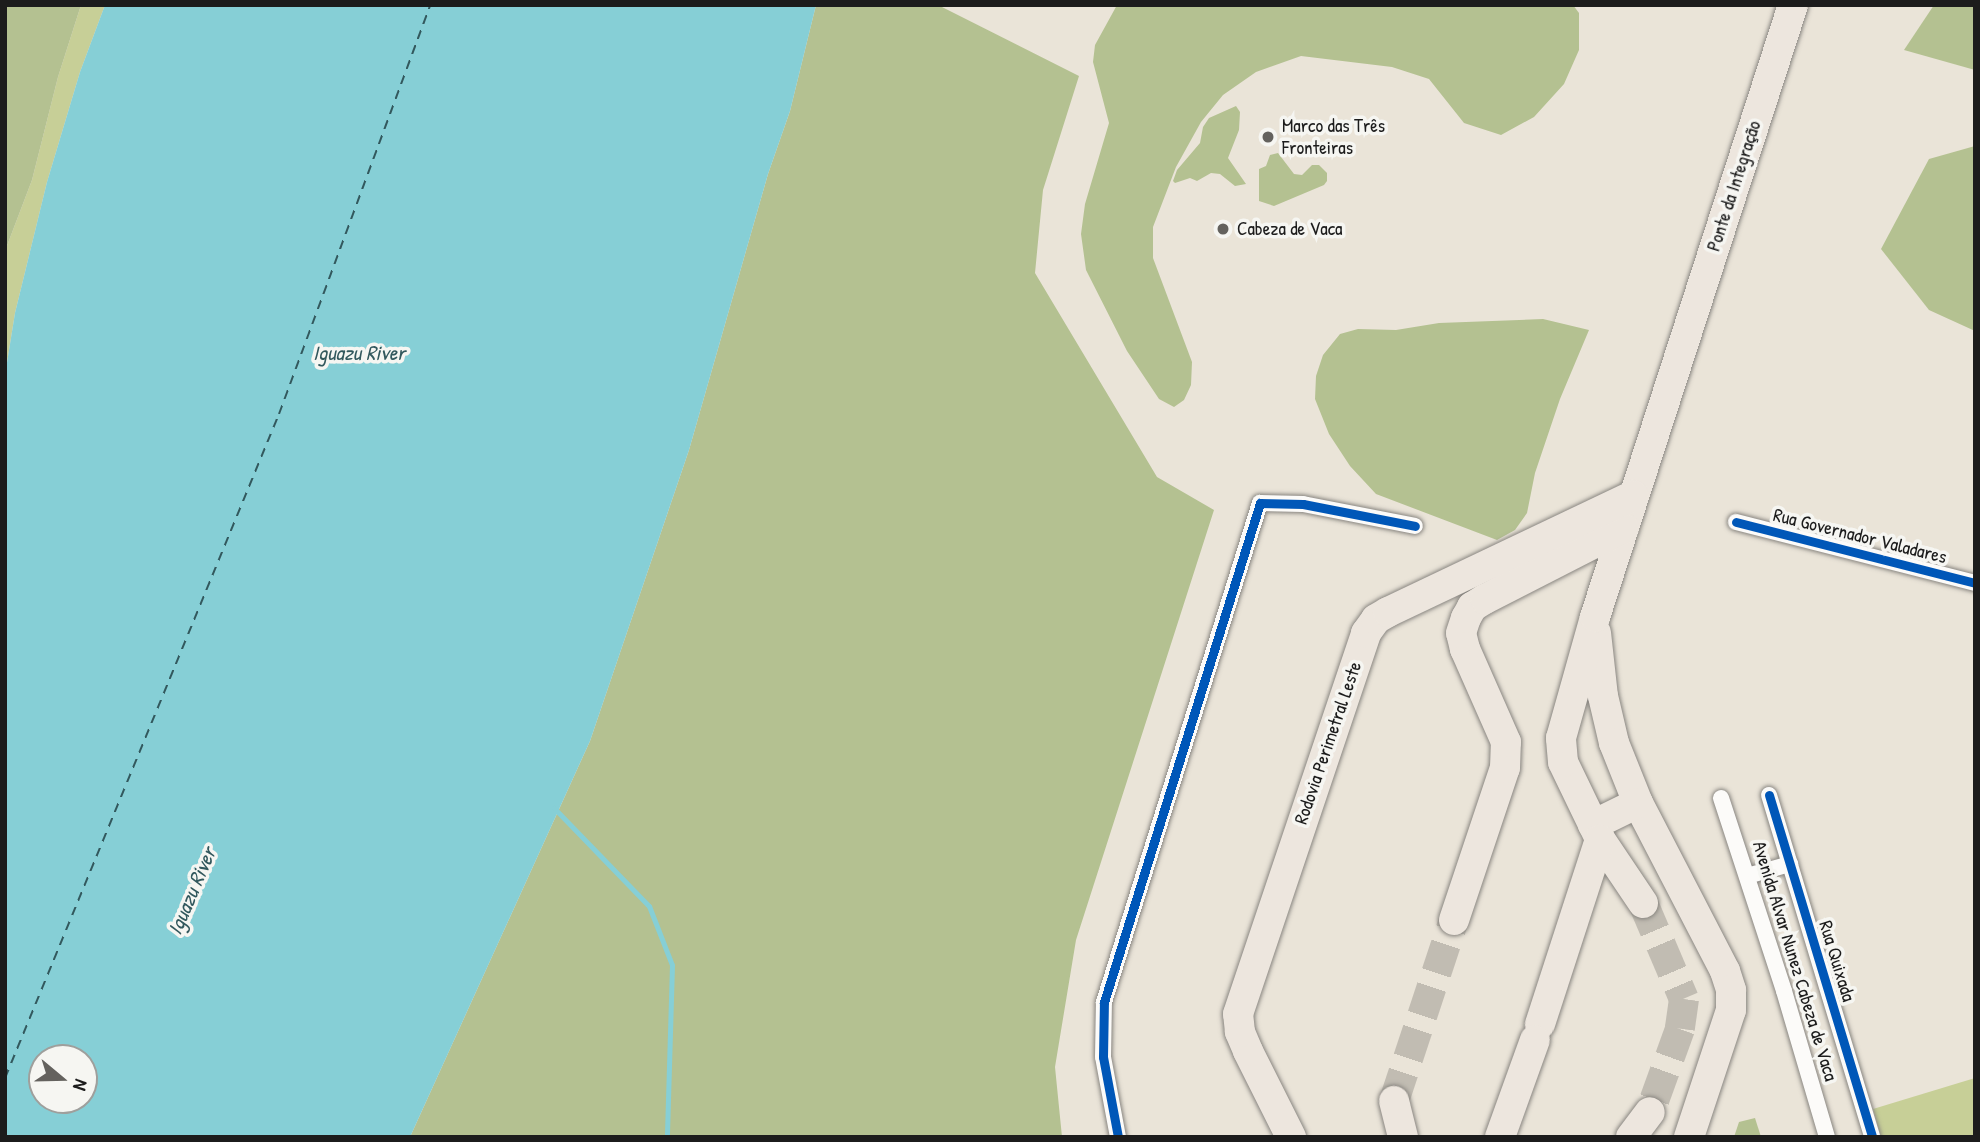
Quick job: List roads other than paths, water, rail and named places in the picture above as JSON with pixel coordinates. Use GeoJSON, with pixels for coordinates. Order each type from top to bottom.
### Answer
{"type":"FeatureCollection","features":[{"type":"Feature","properties":{"kind":"highway","name":"Ponte da Integração"},"geometry":{"type":"LineString","coordinates":[[1634,495],[1793,5]]}},
{"type":"Feature","properties":{"kind":"highway"},"geometry":{"type":"LineString","coordinates":[[1634,495],[1595,617],[1561,738],[1563,762],[1597,832],[1643,903]]}},
{"type":"Feature","properties":{"kind":"highway","name":"Rodovia Perimetral Leste"},"geometry":{"type":"LineString","coordinates":[[1291,1137],[1248,1051],[1240,1032],[1238,1014],[1366,633],[1376,619],[1388,612],[1634,495]]}},
{"type":"Feature","properties":{"kind":"highway"},"geometry":{"type":"LineString","coordinates":[[1454,920],[1505,768],[1506,742],[1461,634],[1466,618],[1472,607],[1485,599],[1624,528]]}},
{"type":"Feature","properties":{"kind":"highway"},"geometry":{"type":"LineString","coordinates":[[1595,617],[1603,696],[1614,743],[1638,803],[1725,971],[1731,990],[1731,1010],[1689,1137]]}},
{"type":"Feature","properties":{"kind":"highway"},"geometry":{"type":"LineString","coordinates":[[1500,1137],[1537,1032],[1597,832],[1638,803]]}},
{"type":"Feature","properties":{"kind":"highway"},"geometry":{"type":"LineString","coordinates":[[1394,1101],[1403,1137]]}},
{"type":"Feature","properties":{"kind":"highway"},"geometry":{"type":"LineString","coordinates":[[1631,1137],[1650,1112]]}},
{"type":"Feature","properties":{"kind":"street"},"geometry":{"type":"LineString","coordinates":[[1118,1137],[1103,1057],[1104,1002],[1260,503],[1304,504],[1415,526]]}},
{"type":"Feature","properties":{"kind":"street","name":"Rua Governador Valadares"},"geometry":{"type":"LineString","coordinates":[[1737,522],[1975,583]]}},
{"type":"Feature","properties":{"kind":"street","name":"Rua Quixada"},"geometry":{"type":"LineString","coordinates":[[1769,795],[1872,1137]]}},
{"type":"Feature","properties":{"kind":"street","name":"Avenida Alvar Nunez Cabeza de Vaca"},"geometry":{"type":"LineString","coordinates":[[1721,798],[1827,1137]]}},
{"type":"Feature","properties":{"kind":"street"},"geometry":{"type":"LineString","coordinates":[[1747,876],[1790,864]]}},
{"type":"Feature","properties":{"kind":"water","name":"Iguazu River"},"geometry":{"type":"Polygon","coordinates":[[[105,5],[816,5],[790,111],[768,174],[689,450],[590,741],[410,1137],[5,1137],[5,375],[15,313],[47,182],[80,72],[105,5]]]}},
{"type":"Feature","properties":{"kind":"waterway"},"geometry":{"type":"LineString","coordinates":[[554,808],[649,906],[672,965],[667,1137]]}},
{"type":"Feature","properties":{"kind":"tunnel"},"geometry":{"type":"LineString","coordinates":[[1643,903],[1684,999],[1680,1029],[1650,1112]]}},
{"type":"Feature","properties":{"kind":"tunnel"},"geometry":{"type":"LineString","coordinates":[[1394,1101],[1454,920]]}},
{"type":"Feature","properties":{"kind":"place","name":"Marco das Três Fronteiras"},"geometry":{"type":"Point","coordinates":[1268,137]}},
{"type":"Feature","properties":{"kind":"place","name":"Cabeza de Vaca"},"geometry":{"type":"Point","coordinates":[1223,229]}}]}
